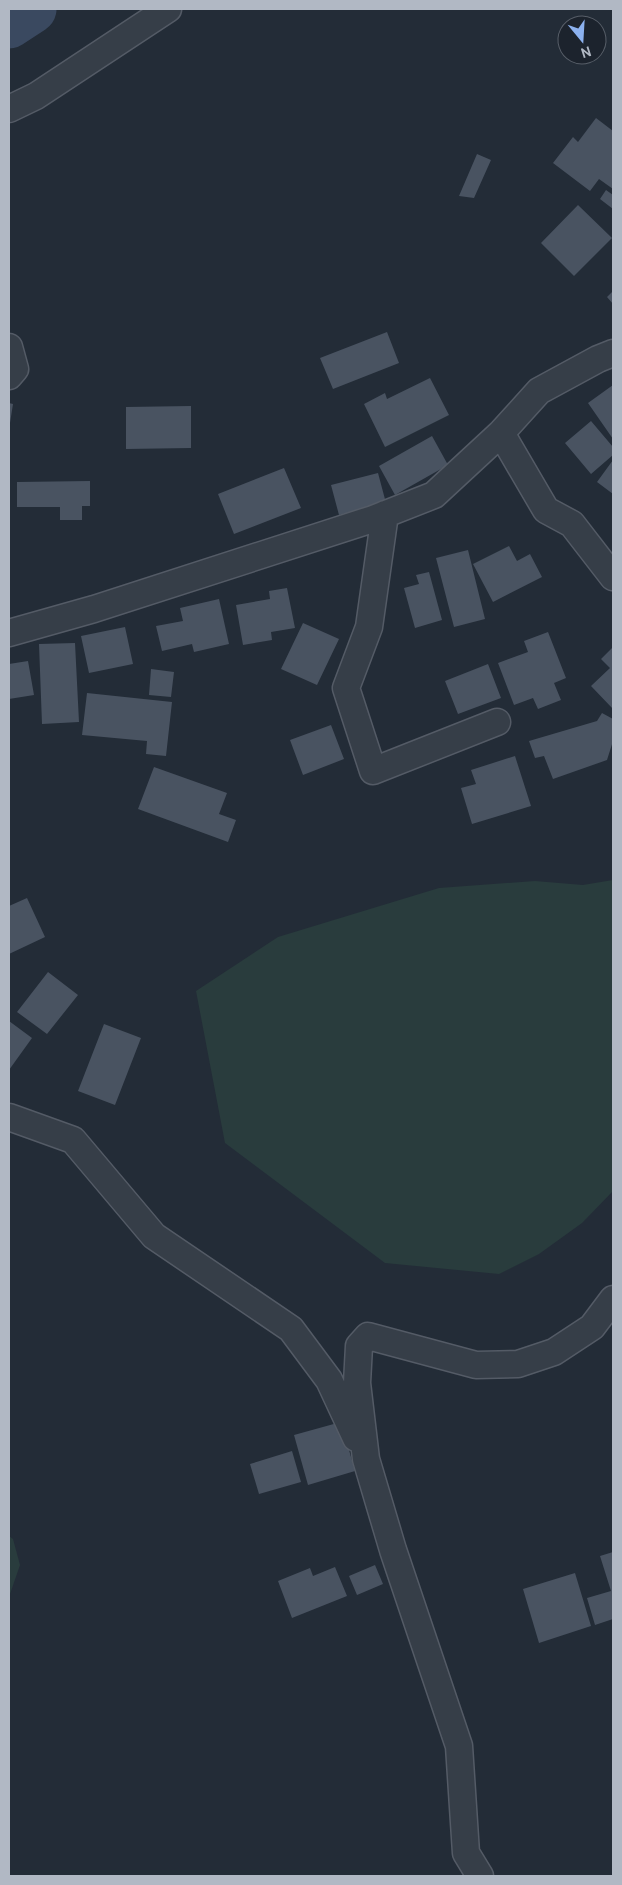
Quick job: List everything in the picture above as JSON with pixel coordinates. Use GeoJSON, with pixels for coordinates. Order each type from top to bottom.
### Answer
{"type":"FeatureCollection","features":[{"type":"Feature","properties":{"kind":"street"},"geometry":{"type":"LineString","coordinates":[[9,109],[36,96],[168,9]]}},
{"type":"Feature","properties":{"kind":"street"},"geometry":{"type":"LineString","coordinates":[[9,347],[15,369],[9,376]]}},
{"type":"Feature","properties":{"kind":"street"},"geometry":{"type":"LineString","coordinates":[[9,633],[94,609],[385,514],[434,495],[501,433],[539,391],[598,359],[613,353]]}},
{"type":"Feature","properties":{"kind":"street"},"geometry":{"type":"LineString","coordinates":[[501,433],[546,510],[572,524],[613,577]]}},
{"type":"Feature","properties":{"kind":"street"},"geometry":{"type":"LineString","coordinates":[[385,514],[369,627],[346,688],[372,770],[497,722]]}},
{"type":"Feature","properties":{"kind":"street"},"geometry":{"type":"LineString","coordinates":[[9,1117],[73,1140],[154,1236],[291,1329],[329,1380],[366,1459],[393,1550],[459,1746],[466,1853],[480,1876]]}},
{"type":"Feature","properties":{"kind":"street"},"geometry":{"type":"LineString","coordinates":[[366,1459],[357,1383],[359,1346],[368,1336],[476,1365],[518,1364],[554,1352],[592,1327],[613,1298]]}},
{"type":"Feature","properties":{"kind":"shaded area"},"geometry":{"type":"Polygon","coordinates":[[[613,880],[613,1191],[582,1223],[539,1254],[499,1274],[385,1263],[225,1143],[196,991],[278,937],[439,888],[535,881],[583,885],[613,880]]]}},
{"type":"Feature","properties":{"kind":"shaded area"},"geometry":{"type":"Polygon","coordinates":[[[9,1536],[13,1539],[20,1565],[9,1597],[9,1536]]]}},
{"type":"Feature","properties":{"kind":"building"},"geometry":{"type":"Polygon","coordinates":[[[596,118],[613,131],[613,189],[599,179],[590,191],[553,163],[573,137],[578,142],[596,118]]]}},
{"type":"Feature","properties":{"kind":"building"},"geometry":{"type":"Polygon","coordinates":[[[477,154],[491,160],[474,198],[459,196],[477,154]]]}},
{"type":"Feature","properties":{"kind":"building"},"geometry":{"type":"Polygon","coordinates":[[[606,190],[613,195],[613,209],[600,199],[606,190]]]}},
{"type":"Feature","properties":{"kind":"building"},"geometry":{"type":"Polygon","coordinates":[[[578,205],[612,238],[574,276],[541,243],[578,205]]]}},
{"type":"Feature","properties":{"kind":"building"},"geometry":{"type":"Polygon","coordinates":[[[613,291],[613,304],[607,297],[613,291]]]}},
{"type":"Feature","properties":{"kind":"building"},"geometry":{"type":"Polygon","coordinates":[[[387,332],[399,363],[333,389],[320,358],[387,332]]]}},
{"type":"Feature","properties":{"kind":"building"},"geometry":{"type":"Polygon","coordinates":[[[430,378],[449,415],[385,447],[364,404],[385,393],[387,399],[430,378]]]}},
{"type":"Feature","properties":{"kind":"building"},"geometry":{"type":"Polygon","coordinates":[[[613,385],[613,439],[588,403],[613,385]]]}},
{"type":"Feature","properties":{"kind":"building"},"geometry":{"type":"Polygon","coordinates":[[[9,403],[13,404],[10,423],[9,423],[9,403]]]}},
{"type":"Feature","properties":{"kind":"building"},"geometry":{"type":"Polygon","coordinates":[[[191,406],[191,448],[126,449],[126,407],[191,406]]]}},
{"type":"Feature","properties":{"kind":"building"},"geometry":{"type":"Polygon","coordinates":[[[591,421],[613,447],[613,455],[591,474],[565,443],[591,421]]]}},
{"type":"Feature","properties":{"kind":"building"},"geometry":{"type":"Polygon","coordinates":[[[432,436],[448,465],[395,495],[379,466],[432,436]]]}},
{"type":"Feature","properties":{"kind":"building"},"geometry":{"type":"Polygon","coordinates":[[[613,460],[613,494],[597,482],[613,460]]]}},
{"type":"Feature","properties":{"kind":"building"},"geometry":{"type":"Polygon","coordinates":[[[284,468],[301,508],[234,534],[218,494],[284,468]]]}},
{"type":"Feature","properties":{"kind":"building"},"geometry":{"type":"Polygon","coordinates":[[[378,473],[386,503],[339,515],[331,485],[378,473]]]}},
{"type":"Feature","properties":{"kind":"building"},"geometry":{"type":"Polygon","coordinates":[[[90,481],[90,506],[82,506],[82,520],[60,520],[60,507],[17,507],[17,482],[90,481]]]}},
{"type":"Feature","properties":{"kind":"building"},"geometry":{"type":"Polygon","coordinates":[[[509,546],[517,561],[530,554],[542,577],[493,602],[473,564],[509,546]]]}},
{"type":"Feature","properties":{"kind":"building"},"geometry":{"type":"Polygon","coordinates":[[[468,550],[485,619],[454,627],[436,558],[468,550]]]}},
{"type":"Feature","properties":{"kind":"building"},"geometry":{"type":"Polygon","coordinates":[[[429,572],[442,620],[415,628],[404,588],[419,584],[416,575],[429,572]]]}},
{"type":"Feature","properties":{"kind":"building"},"geometry":{"type":"Polygon","coordinates":[[[287,588],[295,628],[271,632],[272,640],[243,645],[236,605],[270,599],[269,591],[287,588]]]}},
{"type":"Feature","properties":{"kind":"building"},"geometry":{"type":"Polygon","coordinates":[[[219,599],[229,644],[194,652],[192,644],[162,651],[156,626],[183,621],[180,608],[219,599]]]}},
{"type":"Feature","properties":{"kind":"building"},"geometry":{"type":"Polygon","coordinates":[[[303,623],[339,639],[317,685],[281,669],[303,623]]]}},
{"type":"Feature","properties":{"kind":"building"},"geometry":{"type":"Polygon","coordinates":[[[125,627],[133,664],[89,673],[81,636],[125,627]]]}},
{"type":"Feature","properties":{"kind":"building"},"geometry":{"type":"Polygon","coordinates":[[[548,632],[566,678],[554,683],[561,700],[538,709],[533,698],[514,705],[498,663],[528,652],[524,641],[548,632]]]}},
{"type":"Feature","properties":{"kind":"building"},"geometry":{"type":"Polygon","coordinates":[[[75,643],[79,722],[42,724],[39,644],[75,643]]]}},
{"type":"Feature","properties":{"kind":"building"},"geometry":{"type":"Polygon","coordinates":[[[613,647],[613,709],[591,686],[610,668],[601,659],[613,647]]]}},
{"type":"Feature","properties":{"kind":"building"},"geometry":{"type":"Polygon","coordinates":[[[28,661],[34,695],[9,699],[9,664],[28,661]]]}},
{"type":"Feature","properties":{"kind":"building"},"geometry":{"type":"Polygon","coordinates":[[[488,664],[501,698],[458,714],[445,681],[488,664]]]}},
{"type":"Feature","properties":{"kind":"building"},"geometry":{"type":"Polygon","coordinates":[[[151,669],[174,672],[171,697],[149,695],[151,669]]]}},
{"type":"Feature","properties":{"kind":"building"},"geometry":{"type":"Polygon","coordinates":[[[87,693],[172,702],[166,756],[146,754],[147,741],[82,735],[87,693]]]}},
{"type":"Feature","properties":{"kind":"building"},"geometry":{"type":"Polygon","coordinates":[[[602,713],[613,719],[613,741],[607,760],[553,779],[544,756],[535,758],[529,741],[597,721],[602,713]]]}},
{"type":"Feature","properties":{"kind":"building"},"geometry":{"type":"Polygon","coordinates":[[[331,725],[344,759],[303,775],[290,740],[331,725]]]}},
{"type":"Feature","properties":{"kind":"building"},"geometry":{"type":"Polygon","coordinates":[[[515,756],[531,806],[472,824],[461,788],[476,784],[471,770],[515,756]]]}},
{"type":"Feature","properties":{"kind":"building"},"geometry":{"type":"Polygon","coordinates":[[[154,767],[227,793],[219,814],[236,820],[228,842],[138,809],[154,767]]]}},
{"type":"Feature","properties":{"kind":"building"},"geometry":{"type":"Polygon","coordinates":[[[27,898],[45,937],[9,954],[9,906],[27,898]]]}},
{"type":"Feature","properties":{"kind":"building"},"geometry":{"type":"Polygon","coordinates":[[[48,972],[78,995],[47,1034],[17,1012],[48,972]]]}},
{"type":"Feature","properties":{"kind":"building"},"geometry":{"type":"Polygon","coordinates":[[[9,1021],[32,1038],[9,1070],[9,1021]]]}},
{"type":"Feature","properties":{"kind":"building"},"geometry":{"type":"Polygon","coordinates":[[[104,1024],[141,1038],[115,1105],[78,1091],[104,1024]]]}},
{"type":"Feature","properties":{"kind":"building"},"geometry":{"type":"Polygon","coordinates":[[[341,1422],[355,1471],[308,1485],[294,1435],[341,1422]]]}},
{"type":"Feature","properties":{"kind":"building"},"geometry":{"type":"Polygon","coordinates":[[[292,1451],[301,1482],[259,1494],[250,1464],[292,1451]]]}},
{"type":"Feature","properties":{"kind":"building"},"geometry":{"type":"Polygon","coordinates":[[[613,1552],[613,1619],[595,1625],[587,1598],[611,1591],[600,1556],[613,1552]]]}},
{"type":"Feature","properties":{"kind":"building"},"geometry":{"type":"Polygon","coordinates":[[[375,1565],[383,1584],[357,1595],[349,1576],[375,1565]]]}},
{"type":"Feature","properties":{"kind":"building"},"geometry":{"type":"Polygon","coordinates":[[[335,1567],[347,1596],[292,1618],[278,1581],[310,1568],[313,1576],[335,1567]]]}},
{"type":"Feature","properties":{"kind":"building"},"geometry":{"type":"Polygon","coordinates":[[[575,1573],[591,1626],[539,1643],[523,1589],[575,1573]]]}},
{"type":"Feature","properties":{"kind":"waterway"},"geometry":{"type":"LineString","coordinates":[[9,24],[32,9]]}}]}
